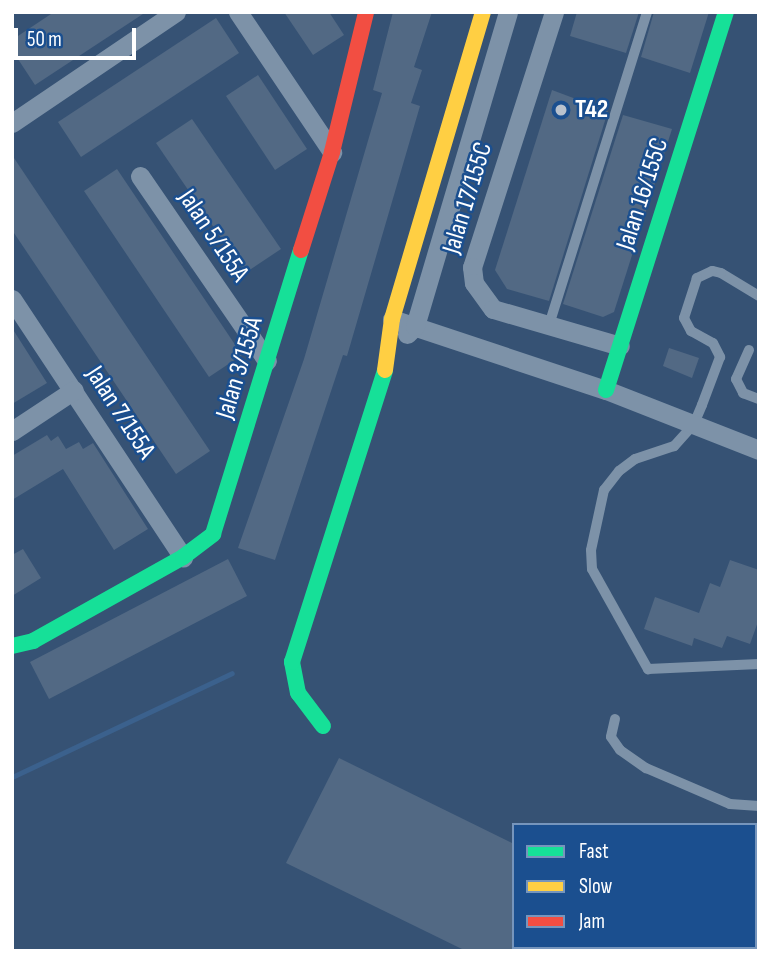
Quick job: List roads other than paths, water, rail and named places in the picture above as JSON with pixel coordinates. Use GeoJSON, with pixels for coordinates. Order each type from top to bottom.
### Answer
{"type":"FeatureCollection","features":[{"type":"Feature","properties":{"kind":"street"},"geometry":{"type":"LineString","coordinates":[[15,115],[176,12]]}},
{"type":"Feature","properties":{"kind":"street"},"geometry":{"type":"LineString","coordinates":[[238,12],[332,152]]}},
{"type":"Feature","properties":{"kind":"street","name":"Jalan 3/155A"},"geometry":{"type":"LineString","coordinates":[[12,646],[33,641],[183,557],[205,543],[219,522],[332,152],[366,12]]}},
{"type":"Feature","properties":{"kind":"street"},"geometry":{"type":"LineString","coordinates":[[323,726],[298,693],[292,662],[295,645],[391,352],[392,318],[483,12]]}},
{"type":"Feature","properties":{"kind":"street"},"geometry":{"type":"LineString","coordinates":[[391,352],[415,326],[508,12]]}},
{"type":"Feature","properties":{"kind":"street","name":"Jalan 17/155C"},"geometry":{"type":"LineString","coordinates":[[554,12],[472,267],[481,296],[493,309],[620,346]]}},
{"type":"Feature","properties":{"kind":"street","name":"Jalan 16/155C"},"geometry":{"type":"LineString","coordinates":[[606,390],[726,12]]}},
{"type":"Feature","properties":{"kind":"street","name":"Jalan 5/155A"},"geometry":{"type":"LineString","coordinates":[[140,176],[267,361]]}},
{"type":"Feature","properties":{"kind":"street","name":"Jalan 7/155A"},"geometry":{"type":"LineString","coordinates":[[12,299],[183,557]]}},
{"type":"Feature","properties":{"kind":"street"},"geometry":{"type":"LineString","coordinates":[[392,318],[606,390],[759,450]]}},
{"type":"Feature","properties":{"kind":"street"},"geometry":{"type":"LineString","coordinates":[[12,431],[74,390]]}},
{"type":"Feature","properties":{"kind":"lane"},"geometry":{"type":"LineString","coordinates":[[549,325],[647,12]]}},
{"type":"Feature","properties":{"kind":"lane"},"geometry":{"type":"LineString","coordinates":[[759,296],[712,271],[697,278],[692,286],[686,325],[713,343],[720,357],[694,424],[674,446],[635,459],[619,471],[604,490],[591,550],[592,569],[648,669],[759,664]]}},
{"type":"Feature","properties":{"kind":"lane"},"geometry":{"type":"LineString","coordinates":[[749,350],[736,379],[743,393],[759,399]]}},
{"type":"Feature","properties":{"kind":"lane"},"geometry":{"type":"LineString","coordinates":[[615,719],[611,737],[620,750],[646,768],[730,804],[759,806]]}},
{"type":"Feature","properties":{"kind":"waterway"},"geometry":{"type":"LineString","coordinates":[[12,777],[232,673]]}},
{"type":"Feature","properties":{"kind":"place","name":"T42"},"geometry":{"type":"Point","coordinates":[561,110]}}]}
